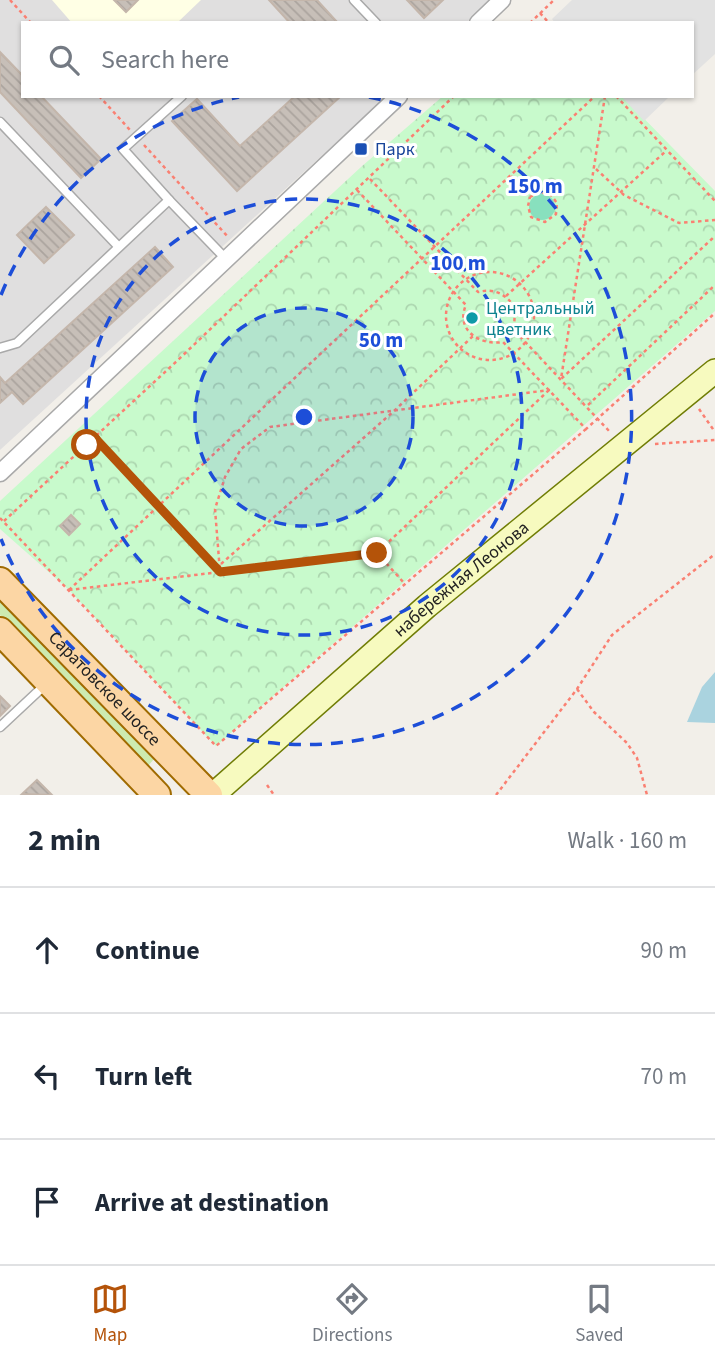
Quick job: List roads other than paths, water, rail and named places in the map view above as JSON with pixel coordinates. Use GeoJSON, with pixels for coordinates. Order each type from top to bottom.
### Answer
{"type":"FeatureCollection","features":[{"type":"Feature","properties":{"kind":"main road","name":"набережная Леонова"},"geometry":{"type":"LineString","coordinates":[[211,795],[427,606],[715,371]]}},
{"type":"Feature","properties":{"kind":"main road","name":"Саратовское шоссе"},"geometry":{"type":"LineString","coordinates":[[0,581],[211,795]]}},
{"type":"Feature","properties":{"kind":"main road","name":"Саратовское шоссе"},"geometry":{"type":"LineString","coordinates":[[0,631],[157,795]]}},
{"type":"Feature","properties":{"kind":"street"},"geometry":{"type":"LineString","coordinates":[[480,21],[502,0]]}},
{"type":"Feature","properties":{"kind":"street"},"geometry":{"type":"LineString","coordinates":[[0,473],[397,98]]}},
{"type":"Feature","properties":{"kind":"lane"},"geometry":{"type":"LineString","coordinates":[[354,0],[374,21]]}},
{"type":"Feature","properties":{"kind":"lane"},"geometry":{"type":"LineString","coordinates":[[180,98],[124,149],[225,258]]}},
{"type":"Feature","properties":{"kind":"lane"},"geometry":{"type":"LineString","coordinates":[[0,122],[117,245]]}},
{"type":"Feature","properties":{"kind":"lane"},"geometry":{"type":"LineString","coordinates":[[0,348],[17,343],[117,245],[169,200]]}},
{"type":"Feature","properties":{"kind":"lane"},"geometry":{"type":"LineString","coordinates":[[0,727],[48,682]]}},
{"type":"Feature","properties":{"kind":"water"},"geometry":{"type":"Polygon","coordinates":[[[715,672],[715,723],[687,722],[702,687],[715,672]]]}},
{"type":"Feature","properties":{"kind":"place","name":"Парк"},"geometry":{"type":"Point","coordinates":[361,149]}},
{"type":"Feature","properties":{"kind":"place","name":"Центральный цветник"},"geometry":{"type":"Point","coordinates":[472,318]}}]}
